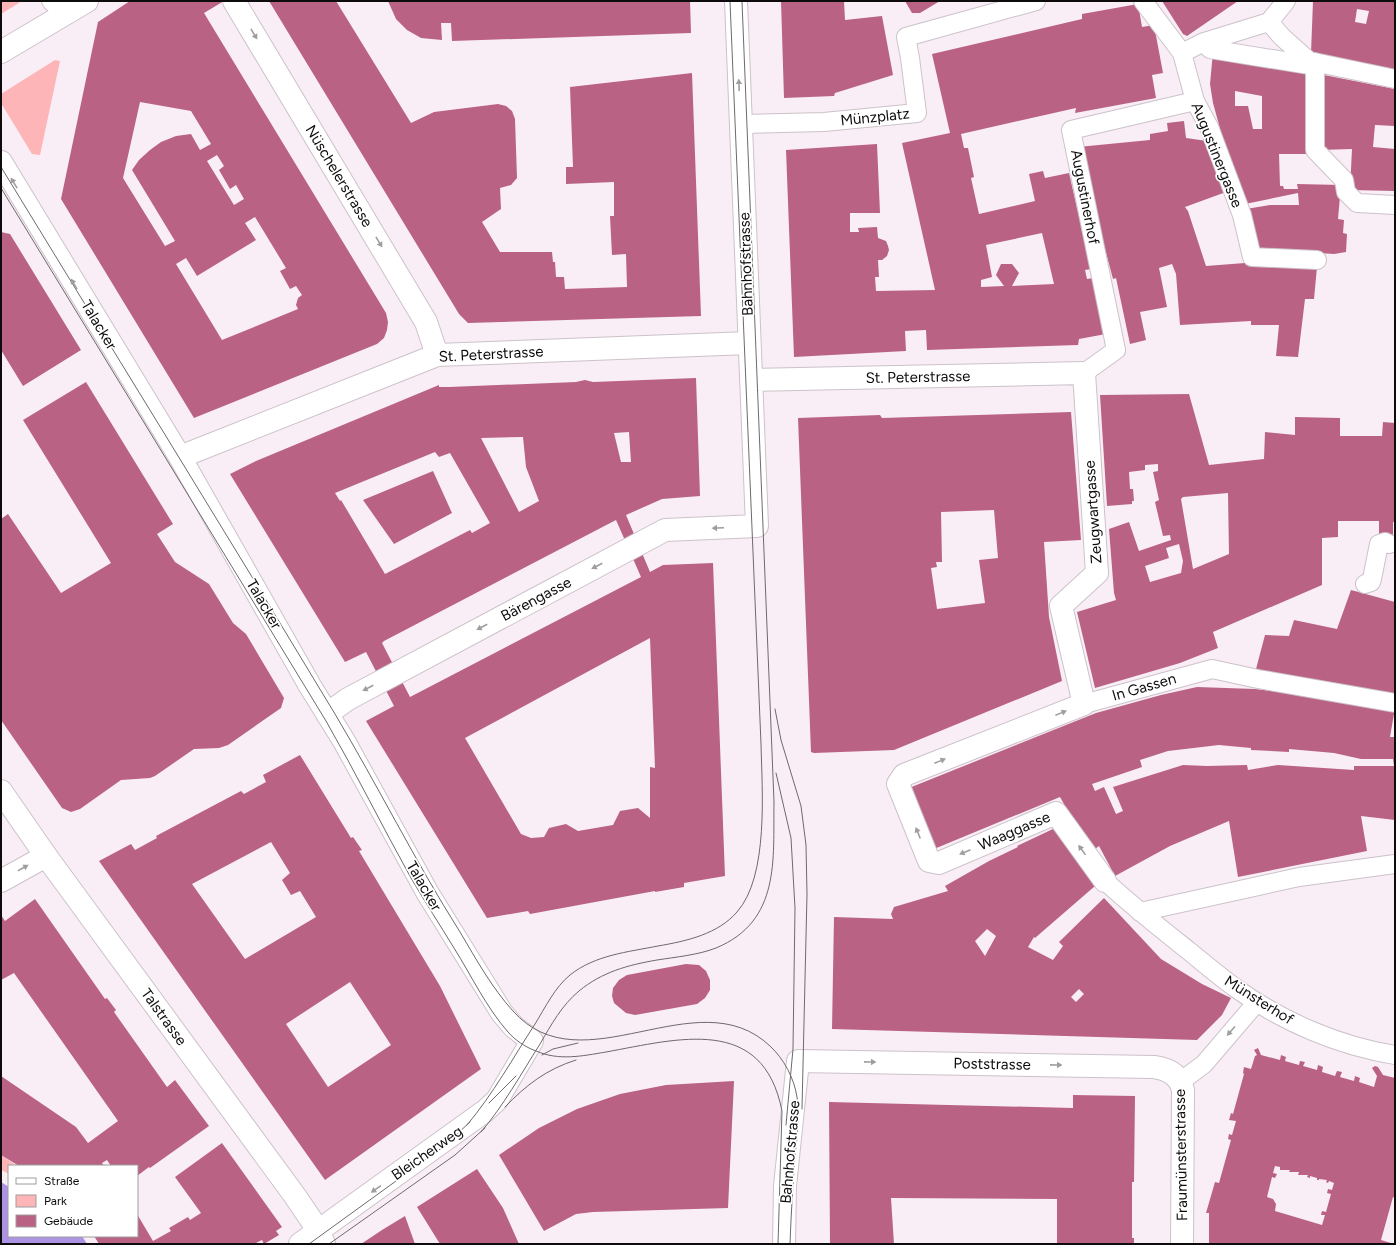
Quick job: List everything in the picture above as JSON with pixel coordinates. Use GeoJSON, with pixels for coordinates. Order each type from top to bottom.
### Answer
{"type":"FeatureCollection","features":[{"type":"Feature","properties":{"kind":"street"},"geometry":{"type":"LineString","coordinates":[[1,52],[59,8],[88,1]]}},
{"type":"Feature","properties":{"kind":"street","name":"Nüschelerstrasse"},"geometry":{"type":"LineString","coordinates":[[234,1],[426,322],[437,355]]}},
{"type":"Feature","properties":{"kind":"street","name":"Bahnhofstrasse"},"geometry":{"type":"LineString","coordinates":[[736,1],[757,526]]}},
{"type":"Feature","properties":{"kind":"street","name":"Münzplatz"},"geometry":{"type":"LineString","coordinates":[[741,124],[824,122],[917,113],[906,37],[1036,1]]}},
{"type":"Feature","properties":{"kind":"street","name":"Augustinergasse"},"geometry":{"type":"LineString","coordinates":[[1143,1],[1182,53],[1195,101],[1209,127],[1242,215],[1252,256],[1317,260]]}},
{"type":"Feature","properties":{"kind":"street"},"geometry":{"type":"LineString","coordinates":[[1182,53],[1204,42],[1269,22],[1286,1]]}},
{"type":"Feature","properties":{"kind":"street"},"geometry":{"type":"LineString","coordinates":[[1269,22],[1282,37],[1312,62],[1395,79]]}},
{"type":"Feature","properties":{"kind":"street"},"geometry":{"type":"LineString","coordinates":[[1204,42],[1210,49],[1309,65],[1312,62]]}},
{"type":"Feature","properties":{"kind":"street"},"geometry":{"type":"LineString","coordinates":[[1312,62],[1315,150],[1344,180],[1346,192],[1357,203],[1395,205]]}},
{"type":"Feature","properties":{"kind":"street","name":"Augustinerhof"},"geometry":{"type":"LineString","coordinates":[[1084,374],[1116,350],[1072,130],[1195,101]]}},
{"type":"Feature","properties":{"kind":"street","name":"Talacker"},"geometry":{"type":"LineString","coordinates":[[1,162],[180,457],[328,714],[427,892],[502,1013],[514,1027],[532,1041]]}},
{"type":"Feature","properties":{"kind":"street","name":"St. Peterstrasse"},"geometry":{"type":"LineString","coordinates":[[180,457],[437,355],[749,343]]}},
{"type":"Feature","properties":{"kind":"street","name":"St. Peterstrasse"},"geometry":{"type":"LineString","coordinates":[[751,380],[1084,374]]}},
{"type":"Feature","properties":{"kind":"street","name":"Zeugwartgasse"},"geometry":{"type":"LineString","coordinates":[[1084,374],[1097,572],[1061,606],[1084,704]]}},
{"type":"Feature","properties":{"kind":"street","name":"Bärengasse"},"geometry":{"type":"LineString","coordinates":[[328,714],[348,698],[665,530],[757,526]]}},
{"type":"Feature","properties":{"kind":"street"},"geometry":{"type":"LineString","coordinates":[[1365,584],[1371,582],[1379,544],[1385,542],[1390,544]]}},
{"type":"Feature","properties":{"kind":"street","name":"In Gassen"},"geometry":{"type":"LineString","coordinates":[[939,863],[930,861],[898,784],[904,775],[1084,704],[1212,668],[1258,679],[1395,703]]}},
{"type":"Feature","properties":{"kind":"street","name":"Talstrasse"},"geometry":{"type":"LineString","coordinates":[[1,790],[46,856],[321,1237]]}},
{"type":"Feature","properties":{"kind":"street","name":"Waaggasse"},"geometry":{"type":"LineString","coordinates":[[939,863],[1056,813],[1105,881]]}},
{"type":"Feature","properties":{"kind":"street"},"geometry":{"type":"LineString","coordinates":[[1,881],[46,856]]}},
{"type":"Feature","properties":{"kind":"street"},"geometry":{"type":"LineString","coordinates":[[1140,912],[1299,877],[1395,864]]}},
{"type":"Feature","properties":{"kind":"street","name":"Münsterhof"},"geometry":{"type":"LineString","coordinates":[[1105,881],[1140,912],[1237,989],[1257,1002],[1293,1023],[1326,1036],[1354,1046],[1395,1055]]}},
{"type":"Feature","properties":{"kind":"street","name":"Fraumünsterstrasse"},"geometry":{"type":"LineString","coordinates":[[1182,1244],[1183,1094],[1180,1082],[1204,1064],[1257,1002]]}},
{"type":"Feature","properties":{"kind":"street","name":"Bleicherweg"},"geometry":{"type":"LineString","coordinates":[[300,1244],[321,1237],[476,1119],[496,1100],[532,1041]]}},
{"type":"Feature","properties":{"kind":"street","name":"Bahnhofstrasse"},"geometry":{"type":"LineString","coordinates":[[784,1244],[785,1186],[798,1061]]}},
{"type":"Feature","properties":{"kind":"street","name":"Poststrasse"},"geometry":{"type":"LineString","coordinates":[[798,1061],[1154,1067],[1169,1071],[1180,1082]]}},
{"type":"Feature","properties":{"kind":"green space"},"geometry":{"type":"Polygon","coordinates":[[[1,1],[19,1],[19,3],[1,14],[1,1]]]}},
{"type":"Feature","properties":{"kind":"green space"},"geometry":{"type":"Polygon","coordinates":[[[55,60],[60,61],[40,155],[32,154],[1,103],[1,94],[55,60]]]}},
{"type":"Feature","properties":{"kind":"green space"},"geometry":{"type":"Polygon","coordinates":[[[1,1155],[16,1165],[8,1165],[8,1174],[1,1170],[1,1155]]]}},
{"type":"Feature","properties":{"kind":"shaded area"},"geometry":{"type":"Polygon","coordinates":[[[1,1182],[8,1186],[8,1237],[83,1237],[87,1244],[1,1244],[1,1182]]]}},
{"type":"Feature","properties":{"kind":"building"},"geometry":{"type":"Polygon","coordinates":[[[130,1],[224,1],[204,13],[386,313],[388,322],[384,338],[377,344],[194,418],[61,199],[98,22],[130,1]],[[140,102],[123,178],[165,246],[175,241],[132,170],[139,160],[150,150],[161,142],[176,136],[191,134],[200,150],[211,144],[191,111],[140,102]],[[217,155],[207,161],[234,205],[244,199],[236,185],[230,189],[219,170],[224,166],[217,155]],[[255,217],[245,223],[256,240],[197,276],[186,258],[176,264],[222,340],[298,309],[296,305],[298,298],[302,295],[296,286],[290,289],[280,271],[286,268],[255,217]]]}},
{"type":"Feature","properties":{"kind":"building"},"geometry":{"type":"Polygon","coordinates":[[[269,1],[336,1],[411,123],[434,112],[498,104],[506,106],[512,111],[515,119],[517,178],[511,185],[500,188],[501,209],[482,222],[500,252],[552,252],[553,262],[555,262],[556,277],[564,277],[565,289],[627,287],[626,254],[612,255],[610,216],[614,216],[614,182],[566,184],[566,167],[573,167],[570,87],[692,73],[701,316],[468,323],[459,314],[269,1]]]}},
{"type":"Feature","properties":{"kind":"building"},"geometry":{"type":"Polygon","coordinates":[[[388,1],[690,1],[691,33],[452,41],[451,23],[441,23],[442,40],[421,38],[407,30],[396,19],[388,1]]]}},
{"type":"Feature","properties":{"kind":"building"},"geometry":{"type":"Polygon","coordinates":[[[781,1],[844,1],[845,20],[882,16],[893,75],[835,93],[834,96],[784,98],[781,1]]]}},
{"type":"Feature","properties":{"kind":"building"},"geometry":{"type":"Polygon","coordinates":[[[905,1],[940,1],[920,13],[912,13],[905,1]]]}},
{"type":"Feature","properties":{"kind":"building"},"geometry":{"type":"Polygon","coordinates":[[[1162,1],[1238,1],[1187,36],[1183,34],[1162,1]]]}},
{"type":"Feature","properties":{"kind":"building"},"geometry":{"type":"Polygon","coordinates":[[[1313,1],[1395,1],[1395,70],[1311,53],[1313,1]],[[1357,9],[1355,22],[1366,24],[1369,11],[1357,9]]]}},
{"type":"Feature","properties":{"kind":"building"},"geometry":{"type":"Polygon","coordinates":[[[1138,4],[1142,27],[1154,25],[1163,73],[1152,75],[1156,98],[1075,113],[1076,108],[961,134],[964,148],[968,148],[974,177],[971,178],[979,214],[1035,201],[1029,174],[1043,171],[1045,178],[1069,173],[1091,269],[1085,270],[1087,279],[1093,278],[1106,334],[1079,339],[1078,345],[927,350],[926,330],[905,331],[906,351],[794,357],[786,150],[877,144],[880,213],[850,213],[850,232],[859,232],[858,228],[877,227],[878,238],[886,241],[889,250],[887,256],[882,260],[878,260],[879,277],[875,277],[876,291],[935,290],[902,143],[950,133],[932,54],[1082,19],[1082,14],[1138,4]],[[1042,233],[986,245],[992,277],[981,280],[981,287],[1004,286],[996,275],[1001,264],[1012,264],[1019,273],[1012,286],[1054,284],[1042,233]]]}},
{"type":"Feature","properties":{"kind":"building"},"geometry":{"type":"Polygon","coordinates":[[[1213,52],[1312,69],[1312,154],[1279,154],[1280,186],[1283,186],[1284,189],[1298,189],[1297,184],[1341,185],[1338,219],[1344,220],[1343,233],[1347,234],[1346,252],[1334,254],[1256,249],[1246,209],[1270,205],[1299,205],[1298,193],[1245,204],[1227,154],[1213,103],[1210,84],[1213,52]],[[1235,91],[1235,106],[1248,106],[1253,129],[1262,129],[1262,96],[1235,91]]]}},
{"type":"Feature","properties":{"kind":"building"},"geometry":{"type":"Polygon","coordinates":[[[1319,74],[1395,89],[1395,126],[1375,125],[1373,147],[1395,149],[1395,191],[1350,190],[1352,149],[1319,150],[1319,74]]]}},
{"type":"Feature","properties":{"kind":"building"},"geometry":{"type":"Polygon","coordinates":[[[1184,121],[1186,138],[1207,141],[1226,192],[1185,207],[1188,211],[1206,266],[1245,263],[1317,267],[1314,299],[1305,299],[1298,357],[1276,356],[1279,325],[1251,325],[1251,321],[1180,325],[1176,274],[1172,264],[1159,268],[1167,307],[1140,312],[1146,340],[1130,344],[1116,278],[1113,279],[1078,147],[1150,140],[1150,134],[1168,131],[1167,123],[1184,121]]]}},
{"type":"Feature","properties":{"kind":"building"},"geometry":{"type":"Polygon","coordinates":[[[1,232],[10,234],[81,350],[23,386],[1,350],[1,232]]]}},
{"type":"Feature","properties":{"kind":"building"},"geometry":{"type":"Polygon","coordinates":[[[696,378],[700,496],[662,499],[626,515],[650,572],[663,565],[713,563],[725,876],[684,883],[684,887],[530,914],[528,911],[487,918],[366,721],[394,706],[366,652],[345,662],[230,474],[256,461],[439,385],[439,387],[449,387],[576,382],[585,380],[593,382],[696,378]],[[629,432],[614,433],[621,462],[631,462],[629,432]],[[523,437],[481,438],[519,512],[539,501],[526,467],[523,437]],[[435,452],[335,493],[340,501],[341,500],[385,574],[470,530],[472,533],[490,523],[450,453],[439,457],[435,452]],[[616,520],[382,643],[410,697],[641,577],[616,520]],[[650,638],[465,738],[521,834],[531,838],[544,837],[549,828],[566,824],[578,831],[613,825],[620,811],[638,808],[650,818],[650,767],[655,768],[650,638]]]}},
{"type":"Feature","properties":{"kind":"building"},"geometry":{"type":"Polygon","coordinates":[[[86,382],[173,524],[157,534],[175,562],[209,584],[233,623],[246,634],[284,698],[281,708],[228,745],[219,748],[194,749],[150,778],[121,780],[80,809],[71,812],[62,808],[1,720],[1,519],[8,514],[61,593],[111,563],[23,420],[86,382]]]}},
{"type":"Feature","properties":{"kind":"building"},"geometry":{"type":"Polygon","coordinates":[[[1189,394],[1209,465],[1264,459],[1265,432],[1295,435],[1295,417],[1340,418],[1340,436],[1382,436],[1383,422],[1395,423],[1395,522],[1393,522],[1393,535],[1379,534],[1379,521],[1338,521],[1338,537],[1322,538],[1322,585],[1213,632],[1218,648],[1180,663],[1095,688],[1077,612],[1116,600],[1114,593],[1109,529],[1129,522],[1139,551],[1171,540],[1170,535],[1163,536],[1155,502],[1159,500],[1153,472],[1158,471],[1158,464],[1145,465],[1145,470],[1129,472],[1130,489],[1133,489],[1134,501],[1132,501],[1132,504],[1107,506],[1100,395],[1189,394]],[[1228,493],[1183,497],[1181,499],[1193,569],[1229,554],[1228,493]],[[1179,544],[1166,548],[1169,558],[1145,566],[1150,582],[1181,573],[1183,561],[1179,544]]]}},
{"type":"Feature","properties":{"kind":"building"},"geometry":{"type":"Polygon","coordinates":[[[1071,412],[1081,540],[1044,542],[1049,617],[1062,681],[894,750],[814,753],[811,752],[798,418],[880,415],[882,418],[1071,412]],[[994,510],[941,512],[942,562],[936,562],[937,567],[931,568],[937,609],[985,603],[979,560],[998,558],[994,510]]]}},
{"type":"Feature","properties":{"kind":"building"},"geometry":{"type":"Polygon","coordinates":[[[433,471],[452,513],[394,544],[363,500],[433,471]]]}},
{"type":"Feature","properties":{"kind":"building"},"geometry":{"type":"Polygon","coordinates":[[[1351,590],[1395,602],[1395,694],[1294,679],[1256,669],[1265,635],[1289,636],[1294,620],[1337,629],[1351,590]]]}},
{"type":"Feature","properties":{"kind":"building"},"geometry":{"type":"Polygon","coordinates":[[[1197,687],[1255,689],[1317,696],[1395,708],[1390,737],[1395,737],[1395,820],[1361,816],[1367,851],[1238,877],[1229,821],[1170,846],[1115,876],[1099,846],[1091,852],[1060,797],[934,849],[909,788],[1096,713],[1161,695],[1197,687]],[[1219,745],[1168,751],[1140,760],[1142,767],[1092,784],[1095,791],[1104,787],[1116,814],[1123,811],[1113,787],[1183,765],[1247,765],[1248,770],[1278,765],[1354,770],[1354,766],[1394,766],[1393,759],[1361,759],[1334,753],[1289,749],[1289,752],[1251,750],[1251,748],[1219,745]]]}},
{"type":"Feature","properties":{"kind":"building"},"geometry":{"type":"Polygon","coordinates":[[[300,755],[351,838],[353,837],[362,850],[359,851],[440,986],[481,1069],[325,1180],[99,861],[131,844],[135,850],[157,838],[156,836],[241,791],[244,794],[266,782],[263,775],[300,755]],[[271,842],[192,884],[245,959],[316,917],[300,891],[291,895],[282,880],[290,873],[271,842]],[[350,982],[286,1024],[328,1087],[391,1045],[350,982]]]}},
{"type":"Feature","properties":{"kind":"building"},"geometry":{"type":"Polygon","coordinates":[[[1055,828],[1095,886],[1035,938],[1034,937],[1028,947],[1053,960],[1063,946],[1059,942],[1104,898],[1161,959],[1202,984],[1231,998],[1222,1015],[1197,1040],[832,1029],[834,917],[893,919],[891,914],[894,907],[948,891],[945,886],[989,861],[1018,847],[1017,846],[1055,828]],[[987,929],[975,941],[985,956],[996,936],[987,929]],[[1079,989],[1071,997],[1076,1002],[1084,994],[1079,989]]]}},
{"type":"Feature","properties":{"kind":"building"},"geometry":{"type":"Polygon","coordinates":[[[35,899],[105,999],[107,998],[116,1010],[114,1012],[167,1087],[175,1080],[209,1126],[138,1175],[138,1165],[110,1165],[107,1160],[102,1163],[103,1165],[17,1165],[1,1155],[1,1076],[76,1127],[88,1143],[118,1121],[14,973],[1,980],[1,915],[5,921],[35,899]]]}},
{"type":"Feature","properties":{"kind":"building"},"geometry":{"type":"Polygon","coordinates":[[[686,964],[699,965],[706,971],[710,980],[710,990],[705,998],[697,1004],[635,1015],[626,1013],[614,1003],[612,996],[613,988],[619,980],[627,975],[686,964]]]}},
{"type":"Feature","properties":{"kind":"building"},"geometry":{"type":"Polygon","coordinates":[[[1258,1048],[1261,1055],[1280,1060],[1281,1055],[1286,1057],[1285,1061],[1299,1065],[1300,1061],[1305,1062],[1303,1066],[1317,1070],[1318,1065],[1323,1067],[1322,1072],[1335,1076],[1337,1071],[1342,1072],[1340,1077],[1354,1081],[1355,1076],[1360,1078],[1359,1082],[1374,1087],[1377,1076],[1372,1068],[1375,1066],[1378,1067],[1383,1075],[1395,1078],[1395,1198],[1393,1197],[1381,1240],[1394,1244],[1209,1244],[1209,1213],[1206,1213],[1215,1182],[1219,1183],[1231,1140],[1228,1139],[1229,1134],[1232,1135],[1236,1121],[1229,1120],[1231,1113],[1233,1114],[1244,1074],[1244,1067],[1251,1069],[1255,1056],[1257,1055],[1254,1050],[1258,1048]],[[1275,1166],[1273,1173],[1277,1174],[1275,1178],[1272,1177],[1267,1197],[1273,1199],[1276,1204],[1275,1211],[1322,1225],[1325,1215],[1321,1215],[1322,1211],[1326,1212],[1331,1194],[1327,1193],[1328,1189],[1332,1190],[1334,1183],[1329,1181],[1328,1183],[1326,1182],[1327,1180],[1317,1180],[1317,1178],[1310,1176],[1310,1178],[1307,1177],[1308,1175],[1298,1175],[1299,1172],[1280,1170],[1280,1167],[1275,1166]]]}},
{"type":"Feature","properties":{"kind":"building"},"geometry":{"type":"Polygon","coordinates":[[[734,1081],[728,1208],[593,1212],[576,1214],[544,1231],[499,1155],[539,1128],[577,1109],[620,1094],[666,1085],[734,1081]]]}},
{"type":"Feature","properties":{"kind":"building"},"geometry":{"type":"Polygon","coordinates":[[[1073,1095],[1135,1096],[1134,1182],[1132,1182],[1132,1238],[1134,1238],[1134,1244],[1057,1244],[1057,1199],[891,1198],[894,1244],[830,1244],[829,1102],[1073,1108],[1073,1095]]]}},
{"type":"Feature","properties":{"kind":"building"},"geometry":{"type":"Polygon","coordinates":[[[222,1143],[282,1227],[276,1231],[279,1235],[264,1244],[262,1240],[254,1244],[99,1244],[95,1237],[138,1237],[138,1216],[153,1241],[171,1231],[169,1228],[188,1217],[190,1220],[201,1213],[175,1177],[222,1143]]]}},
{"type":"Feature","properties":{"kind":"building"},"geometry":{"type":"Polygon","coordinates":[[[477,1169],[503,1208],[519,1244],[440,1244],[417,1207],[477,1169]]]}},
{"type":"Feature","properties":{"kind":"building"},"geometry":{"type":"Polygon","coordinates":[[[405,1216],[415,1244],[361,1244],[382,1230],[405,1216]]]}},
{"type":"Feature","properties":{"kind":"tram line"},"geometry":{"type":"LineString","coordinates":[[467,1125],[511,1063],[555,992],[570,975],[590,963],[612,955],[680,942],[691,939],[721,926],[737,912],[747,896],[754,877],[759,855],[761,832],[761,744],[730,1]]}},
{"type":"Feature","properties":{"kind":"tram line"},"geometry":{"type":"LineString","coordinates":[[481,1132],[505,1100],[557,1016],[579,991],[588,984],[616,970],[646,962],[694,954],[716,948],[737,936],[752,922],[763,905],[769,886],[774,845],[774,802],[742,1]]}},
{"type":"Feature","properties":{"kind":"tram line"},"geometry":{"type":"LineString","coordinates":[[1,167],[335,714],[478,963],[505,1002],[513,1011],[541,1032],[572,1040],[605,1038],[675,1025],[709,1022],[741,1028],[770,1046],[780,1057],[788,1069],[796,1090],[798,1104],[798,1126],[790,1244]]}},
{"type":"Feature","properties":{"kind":"tram line"},"geometry":{"type":"LineString","coordinates":[[1,188],[326,721],[411,878],[486,1002],[511,1035],[524,1045],[536,1051],[562,1057],[579,1056],[688,1039],[714,1040],[737,1046],[757,1059],[772,1080],[782,1111],[778,1244]]}},
{"type":"Feature","properties":{"kind":"tram line"},"geometry":{"type":"LineString","coordinates":[[775,709],[781,740],[801,806],[806,845],[807,894],[802,1109]]}},
{"type":"Feature","properties":{"kind":"tram line"},"geometry":{"type":"LineString","coordinates":[[776,773],[791,838],[795,908],[793,1049],[786,1125]]}},
{"type":"Feature","properties":{"kind":"tram line"},"geometry":{"type":"LineString","coordinates":[[542,1055],[553,1049],[578,1043]]}},
{"type":"Feature","properties":{"kind":"tram line"},"geometry":{"type":"LineString","coordinates":[[505,1107],[529,1085],[546,1073],[576,1060]]}},
{"type":"Feature","properties":{"kind":"tram line"},"geometry":{"type":"LineString","coordinates":[[489,1103],[516,1076]]}},
{"type":"Feature","properties":{"kind":"tram line"},"geometry":{"type":"LineString","coordinates":[[309,1244],[443,1147],[470,1122]]}},
{"type":"Feature","properties":{"kind":"tram line"},"geometry":{"type":"LineString","coordinates":[[329,1244],[455,1155],[485,1128]]}}]}
